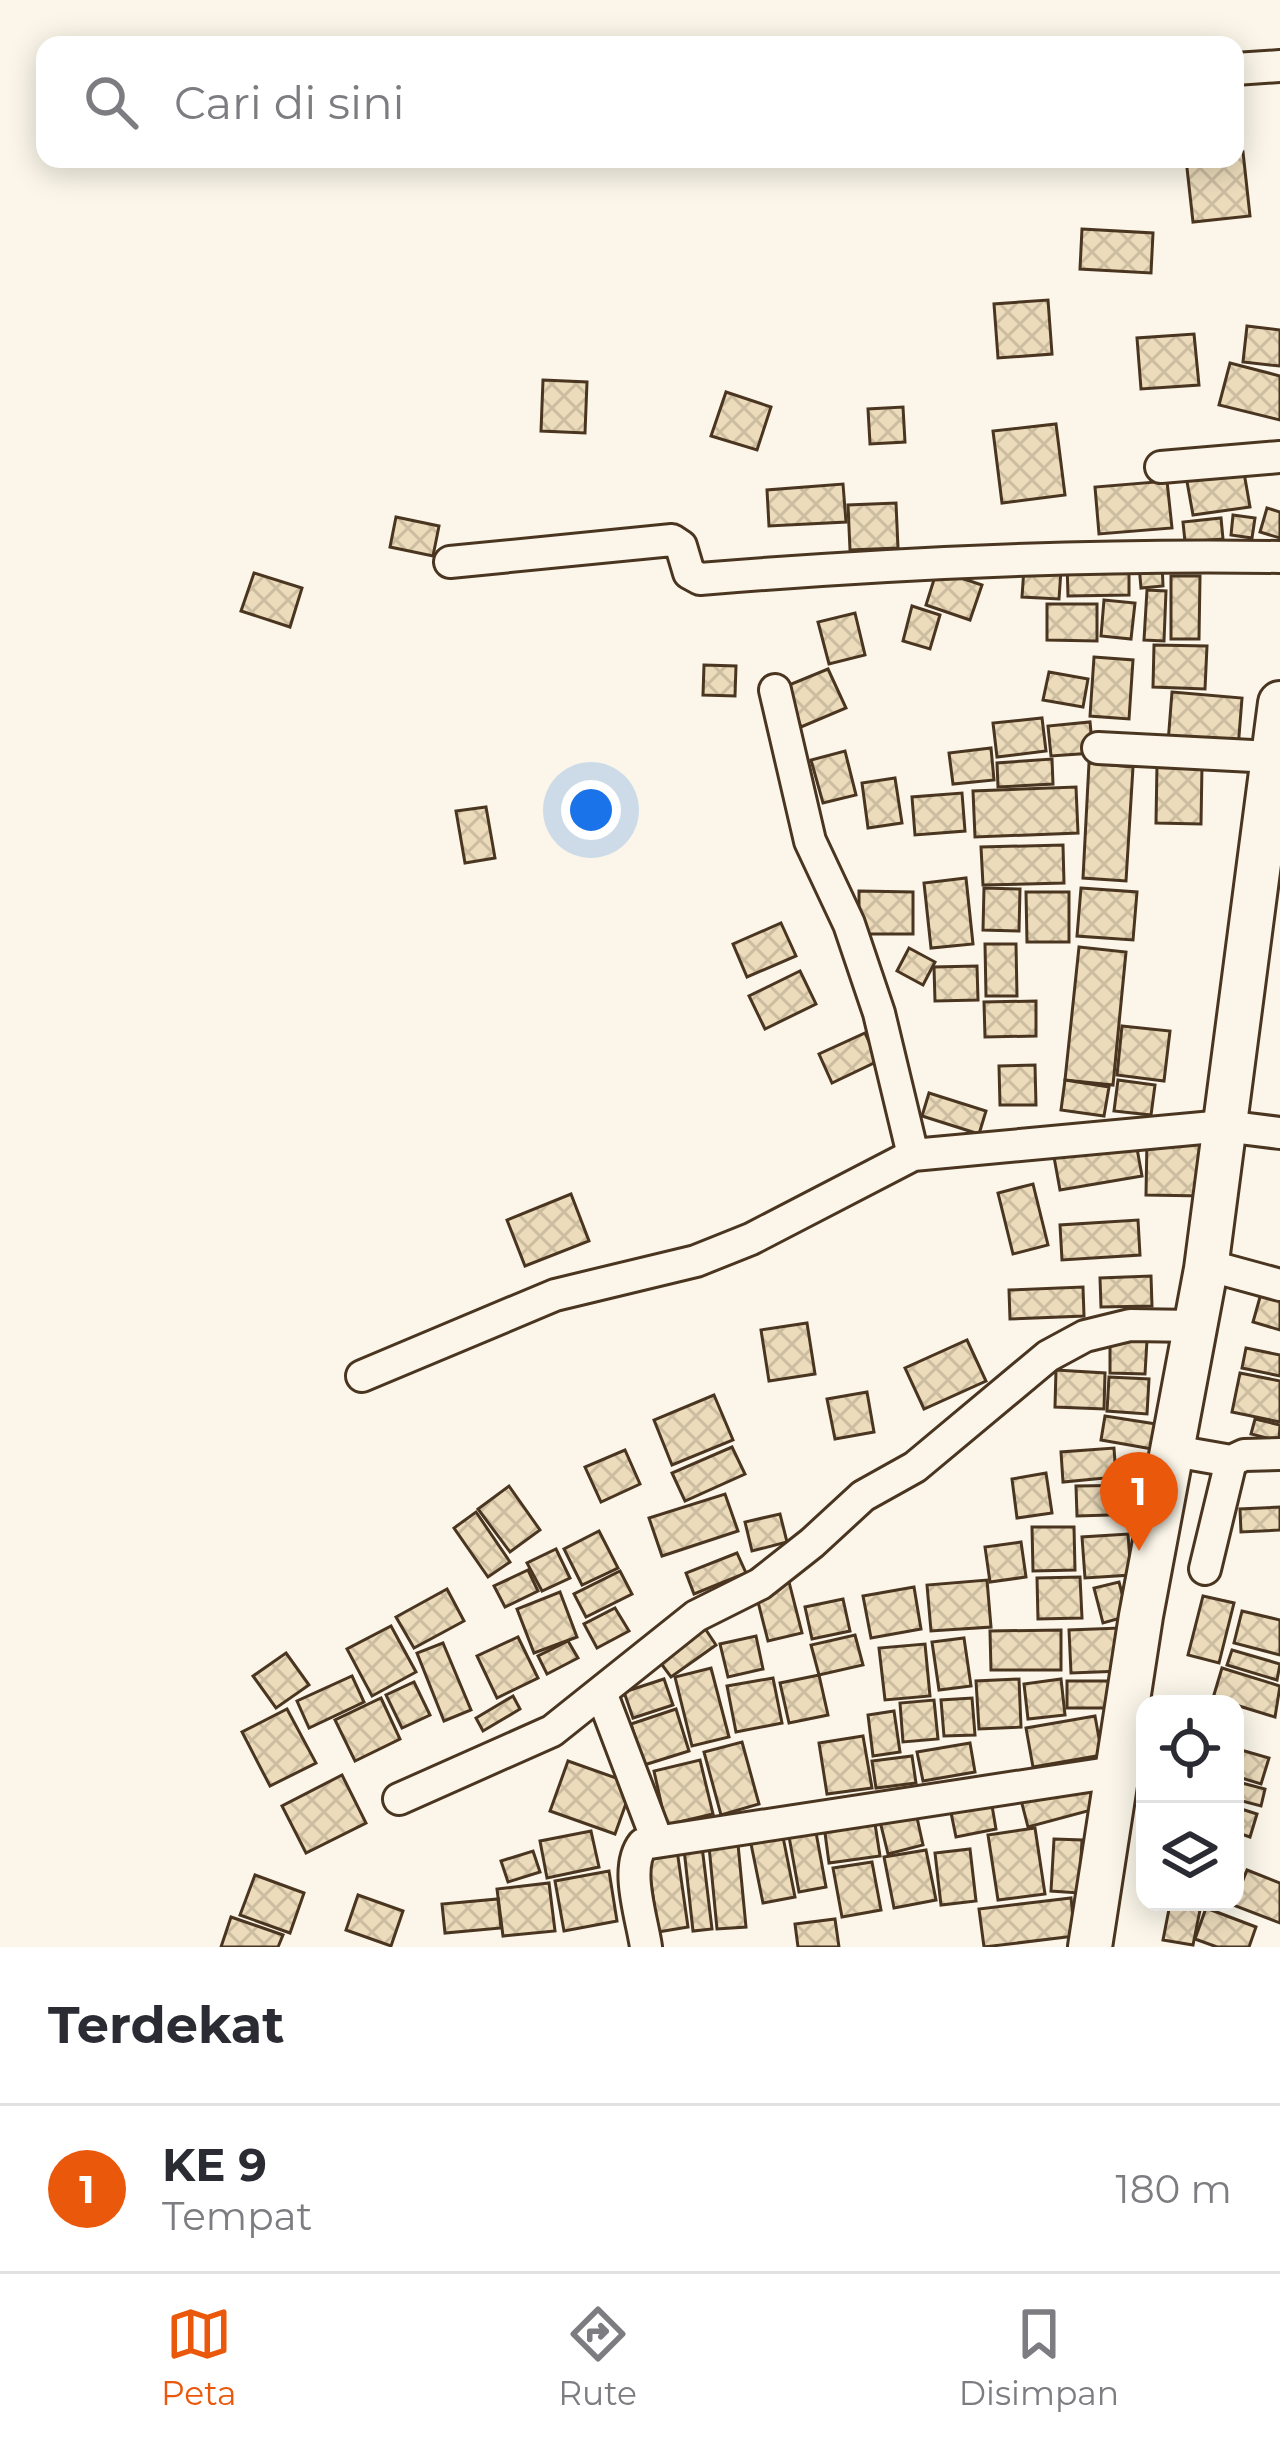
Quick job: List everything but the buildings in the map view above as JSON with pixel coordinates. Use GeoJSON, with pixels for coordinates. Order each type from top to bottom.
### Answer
{"type":"FeatureCollection","features":[{"type":"Feature","properties":{"kind":"main road"},"geometry":{"type":"LineString","coordinates":[[1090,1947],[1115,1772],[1204,1455],[1195,1326],[1240,1275],[1257,1130],[1273,757],[1280,703]]}},
{"type":"Feature","properties":{"kind":"street"},"geometry":{"type":"LineString","coordinates":[[1244,68],[1280,66]]}},
{"type":"Feature","properties":{"kind":"street"},"geometry":{"type":"LineString","coordinates":[[1161,467],[1280,457]]}},
{"type":"Feature","properties":{"kind":"street"},"geometry":{"type":"LineString","coordinates":[[450,562],[672,540],[682,546],[689,573],[700,579],[952,560],[1280,557]]}},
{"type":"Feature","properties":{"kind":"street"},"geometry":{"type":"LineString","coordinates":[[776,690],[810,841],[849,925],[879,1013],[913,1155]]}},
{"type":"Feature","properties":{"kind":"street"},"geometry":{"type":"LineString","coordinates":[[1098,748],[1273,757]]}},
{"type":"Feature","properties":{"kind":"street"},"geometry":{"type":"LineString","coordinates":[[362,1376],[555,1295],[697,1261],[751,1239],[913,1155],[1257,1130]]}},
{"type":"Feature","properties":{"kind":"street"},"geometry":{"type":"LineString","coordinates":[[399,1799],[552,1731],[696,1616],[760,1584],[863,1496],[915,1467],[1048,1356],[1085,1336],[1130,1325],[1195,1326]]}},
{"type":"Feature","properties":{"kind":"street"},"geometry":{"type":"LineString","coordinates":[[1205,1569],[1204,1455],[1280,1454]]}},
{"type":"Feature","properties":{"kind":"street"},"geometry":{"type":"LineString","coordinates":[[602,1695],[657,1840]]}},
{"type":"Feature","properties":{"kind":"street"},"geometry":{"type":"LineString","coordinates":[[646,1947],[635,1854],[643,1844],[1115,1772]]}},
{"type":"Feature","properties":{"kind":"place","name":"KE 9"},"geometry":{"type":"Point","coordinates":[1139,1551]}}]}
